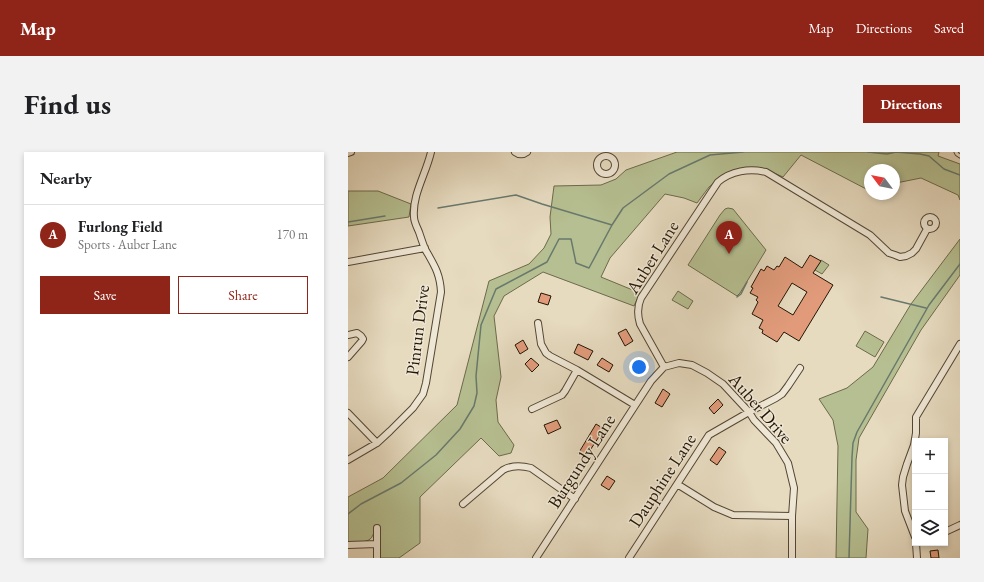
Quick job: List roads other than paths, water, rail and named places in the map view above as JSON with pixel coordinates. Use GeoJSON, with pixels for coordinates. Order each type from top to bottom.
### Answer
{"type":"FeatureCollection","features":[{"type":"Feature","properties":{"kind":"street","name":"Pinrun Drive"},"geometry":{"type":"LineString","coordinates":[[348,460],[378,443],[413,408],[423,394],[426,383],[440,292],[440,283],[432,259],[425,248],[414,220],[414,208],[431,152]]}},
{"type":"Feature","properties":{"kind":"street"},"geometry":{"type":"LineString","coordinates":[[515,152],[521,155],[527,152]]}},
{"type":"Feature","properties":{"kind":"street","name":"Auber Lane"},"geometry":{"type":"LineString","coordinates":[[664,366],[640,324],[637,310],[639,304],[713,188],[718,182],[729,175],[739,171],[753,170],[766,172],[870,235],[889,253],[900,257],[912,253],[916,249],[927,229]]}},
{"type":"Feature","properties":{"kind":"street"},"geometry":{"type":"LineString","coordinates":[[348,262],[425,248]]}},
{"type":"Feature","properties":{"kind":"street"},"geometry":{"type":"LineString","coordinates":[[538,323],[541,344],[546,353],[577,370],[635,406]]}},
{"type":"Feature","properties":{"kind":"street"},"geometry":{"type":"LineString","coordinates":[[348,335],[357,333],[363,339],[348,357]]}},
{"type":"Feature","properties":{"kind":"street"},"geometry":{"type":"LineString","coordinates":[[912,529],[905,511],[902,485],[903,477],[914,445],[916,416],[960,344]]}},
{"type":"Feature","properties":{"kind":"street","name":"Auber Drive"},"geometry":{"type":"LineString","coordinates":[[664,366],[679,363],[692,365],[723,384],[776,444],[788,463],[794,488],[792,558]]}},
{"type":"Feature","properties":{"kind":"street","name":"Burgundy Lane"},"geometry":{"type":"LineString","coordinates":[[536,558],[651,381],[664,366]]}},
{"type":"Feature","properties":{"kind":"street","name":"Dauphine Lane"},"geometry":{"type":"LineString","coordinates":[[629,558],[709,434],[782,394],[800,368]]}},
{"type":"Feature","properties":{"kind":"street"},"geometry":{"type":"LineString","coordinates":[[532,409],[562,395],[577,370]]}},
{"type":"Feature","properties":{"kind":"street"},"geometry":{"type":"LineString","coordinates":[[348,413],[378,443]]}},
{"type":"Feature","properties":{"kind":"street"},"geometry":{"type":"LineString","coordinates":[[463,504],[503,470],[516,466],[531,468],[575,498]]}},
{"type":"Feature","properties":{"kind":"street"},"geometry":{"type":"LineString","coordinates":[[677,484],[714,507],[733,515],[792,516]]}},
{"type":"Feature","properties":{"kind":"street"},"geometry":{"type":"LineString","coordinates":[[948,531],[960,525]]}},
{"type":"Feature","properties":{"kind":"street"},"geometry":{"type":"LineString","coordinates":[[376,528],[377,558]]}},
{"type":"Feature","properties":{"kind":"street"},"geometry":{"type":"LineString","coordinates":[[348,545],[377,544]]}},
{"type":"Feature","properties":{"kind":"street"},"geometry":{"type":"LineString","coordinates":[[916,546],[917,558]]}},
{"type":"Feature","properties":{"kind":"lane"},"geometry":{"type":"LineString","coordinates":[[956,152],[960,156]]}},
{"type":"Feature","properties":{"kind":"waterway"},"geometry":{"type":"LineString","coordinates":[[348,514],[361,504],[401,483],[436,455],[460,429],[474,406],[477,393],[476,376],[481,325],[496,289],[547,262],[559,239],[571,239],[576,263],[589,268],[623,208],[669,174],[710,155],[743,152]]}},
{"type":"Feature","properties":{"kind":"waterway"},"geometry":{"type":"LineString","coordinates":[[868,152],[887,154],[896,152],[929,156],[944,169],[960,175]]}},
{"type":"Feature","properties":{"kind":"waterway"},"geometry":{"type":"LineString","coordinates":[[438,208],[516,195],[612,225]]}},
{"type":"Feature","properties":{"kind":"waterway"},"geometry":{"type":"LineString","coordinates":[[348,222],[385,216]]}},
{"type":"Feature","properties":{"kind":"waterway"},"geometry":{"type":"LineString","coordinates":[[849,558],[852,457],[853,443],[857,432],[929,305],[960,264]]}},
{"type":"Feature","properties":{"kind":"waterway"},"geometry":{"type":"LineString","coordinates":[[737,297],[741,294],[747,282]]}},
{"type":"Feature","properties":{"kind":"waterway"},"geometry":{"type":"LineString","coordinates":[[881,297],[926,308]]}},
{"type":"Feature","properties":{"kind":"place","name":"Furlong Field"},"geometry":{"type":"Point","coordinates":[729,254]}}]}
